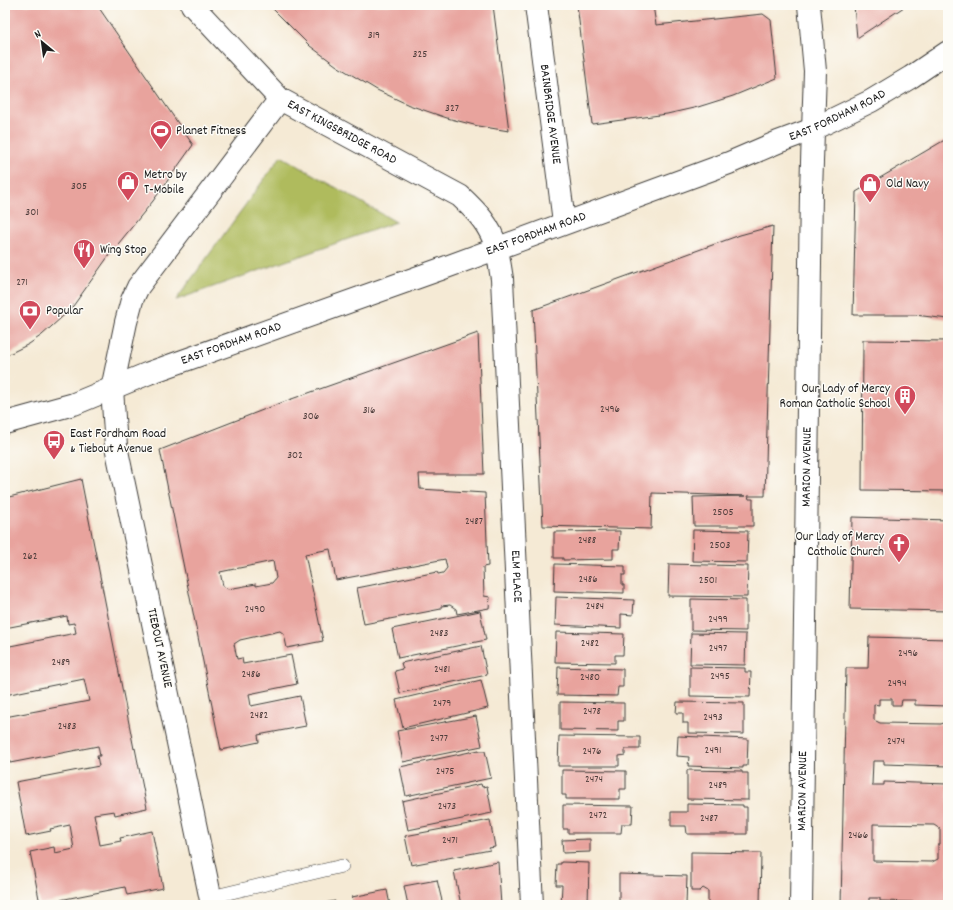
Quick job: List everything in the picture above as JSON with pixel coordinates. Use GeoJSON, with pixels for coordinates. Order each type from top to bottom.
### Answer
{"type":"FeatureCollection","features":[{"type":"Feature","properties":{"kind":"street","name":"EAST KINGSBRIDGE ROAD"},"geometry":{"type":"LineString","coordinates":[[192,5],[280,99],[460,196],[484,221],[492,234],[497,248]]}},
{"type":"Feature","properties":{"kind":"street","name":"BAINBRIDGE AVENUE"},"geometry":{"type":"LineString","coordinates":[[536,5],[564,222]]}},
{"type":"Feature","properties":{"kind":"street","name":"MARION AVENUE"},"geometry":{"type":"LineString","coordinates":[[800,905],[811,192],[815,71],[809,5]]}},
{"type":"Feature","properties":{"kind":"street","name":"EAST FORDHAM ROAD"},"geometry":{"type":"LineString","coordinates":[[5,423],[56,410],[149,373],[728,163],[814,129],[871,101],[911,78],[948,52]]}},
{"type":"Feature","properties":{"kind":"street"},"geometry":{"type":"LineString","coordinates":[[112,389],[126,322],[132,300],[138,287],[280,99]]}},
{"type":"Feature","properties":{"kind":"street","name":"ELM PLACE"},"geometry":{"type":"LineString","coordinates":[[497,248],[502,279],[532,905]]}},
{"type":"Feature","properties":{"kind":"street","name":"TIEBOUT AVENUE"},"geometry":{"type":"LineString","coordinates":[[112,389],[116,446],[212,901]]}},
{"type":"Feature","properties":{"kind":"lane"},"geometry":{"type":"LineString","coordinates":[[212,901],[342,866]]}},
{"type":"Feature","properties":{"kind":"green space"},"geometry":{"type":"Polygon","coordinates":[[[281,156],[396,222],[176,300],[281,156]]]}},
{"type":"Feature","properties":{"kind":"building"},"geometry":{"type":"Polygon","coordinates":[[[5,5],[97,5],[193,145],[153,201],[110,254],[71,309],[42,335],[29,344],[5,356],[5,5]]]}},
{"type":"Feature","properties":{"kind":"building"},"geometry":{"type":"Polygon","coordinates":[[[269,5],[493,5],[509,131],[478,126],[447,118],[409,105],[377,90],[337,66],[310,46],[269,5]]]}},
{"type":"Feature","properties":{"kind":"building"},"geometry":{"type":"Polygon","coordinates":[[[577,5],[653,5],[656,25],[763,14],[771,20],[777,78],[733,96],[698,107],[667,114],[592,124],[577,5]]]}},
{"type":"Feature","properties":{"kind":"building"},"geometry":{"type":"Polygon","coordinates":[[[661,5],[677,5],[664,9],[661,5]]]}},
{"type":"Feature","properties":{"kind":"building"},"geometry":{"type":"Polygon","coordinates":[[[854,5],[907,5],[857,38],[854,5]]]}},
{"type":"Feature","properties":{"kind":"building"},"geometry":{"type":"Polygon","coordinates":[[[948,138],[948,319],[915,315],[853,315],[856,192],[948,138]]]}},
{"type":"Feature","properties":{"kind":"building"},"geometry":{"type":"Polygon","coordinates":[[[773,226],[765,496],[748,496],[749,499],[753,499],[753,526],[694,526],[693,497],[745,496],[652,493],[651,529],[543,526],[533,310],[740,235],[773,226]]]}},
{"type":"Feature","properties":{"kind":"building"},"geometry":{"type":"Polygon","coordinates":[[[478,333],[484,474],[419,474],[420,489],[485,493],[488,566],[483,567],[484,596],[490,597],[489,608],[457,614],[456,609],[450,605],[441,606],[441,609],[364,624],[357,588],[437,572],[438,574],[443,573],[447,568],[445,559],[336,580],[330,549],[305,554],[323,641],[287,648],[284,634],[280,631],[240,640],[234,644],[237,659],[242,658],[243,664],[291,655],[297,684],[249,694],[251,706],[300,696],[306,726],[258,735],[259,742],[221,750],[160,450],[286,401],[478,333]],[[273,561],[220,572],[223,586],[228,589],[272,583],[276,578],[273,561]]]}},
{"type":"Feature","properties":{"kind":"building","name":"Our Lady of Mercy Roman Catholic School"},"geometry":{"type":"Polygon","coordinates":[[[863,340],[948,341],[948,491],[862,490],[863,340]]]}},
{"type":"Feature","properties":{"kind":"building"},"geometry":{"type":"Polygon","coordinates":[[[81,479],[147,808],[115,815],[114,811],[94,814],[100,845],[121,841],[120,838],[152,831],[163,888],[127,895],[125,887],[40,904],[30,852],[54,847],[55,853],[74,849],[70,825],[50,829],[51,831],[26,836],[16,782],[99,766],[97,756],[100,756],[98,746],[10,763],[5,738],[5,717],[89,701],[84,679],[5,695],[5,647],[76,633],[74,623],[68,624],[67,616],[5,628],[5,498],[81,479]]]}},
{"type":"Feature","properties":{"kind":"building","name":"Our Lady of Mercy Catholic Church"},"geometry":{"type":"Polygon","coordinates":[[[852,517],[948,520],[948,611],[850,609],[852,517]]]}},
{"type":"Feature","properties":{"kind":"building"},"geometry":{"type":"Polygon","coordinates":[[[693,530],[748,531],[747,562],[692,561],[693,530]]]}},
{"type":"Feature","properties":{"kind":"building"},"geometry":{"type":"Polygon","coordinates":[[[620,531],[619,549],[613,549],[613,559],[563,560],[563,558],[554,558],[554,532],[620,531]]]}},
{"type":"Feature","properties":{"kind":"building"},"geometry":{"type":"Polygon","coordinates":[[[555,564],[625,566],[625,575],[622,575],[624,593],[554,591],[555,564]]]}},
{"type":"Feature","properties":{"kind":"building"},"geometry":{"type":"Polygon","coordinates":[[[669,564],[748,566],[747,597],[668,596],[669,564]]]}},
{"type":"Feature","properties":{"kind":"building"},"geometry":{"type":"Polygon","coordinates":[[[556,597],[634,600],[633,615],[621,614],[621,628],[555,625],[556,597]]]}},
{"type":"Feature","properties":{"kind":"building"},"geometry":{"type":"Polygon","coordinates":[[[691,599],[746,600],[746,631],[691,630],[691,599]]]}},
{"type":"Feature","properties":{"kind":"building"},"geometry":{"type":"Polygon","coordinates":[[[480,611],[486,640],[398,658],[392,629],[480,611]]]}},
{"type":"Feature","properties":{"kind":"building"},"geometry":{"type":"Polygon","coordinates":[[[556,632],[624,634],[623,655],[615,655],[615,663],[555,662],[556,632]]]}},
{"type":"Feature","properties":{"kind":"building"},"geometry":{"type":"Polygon","coordinates":[[[691,633],[746,634],[745,665],[690,664],[691,633]]]}},
{"type":"Feature","properties":{"kind":"building"},"geometry":{"type":"Polygon","coordinates":[[[869,637],[948,639],[948,706],[915,705],[915,700],[902,700],[901,705],[892,705],[892,699],[879,699],[879,705],[874,704],[874,720],[880,723],[941,724],[948,721],[948,766],[884,764],[884,761],[873,761],[872,785],[884,785],[884,782],[948,784],[948,903],[880,901],[880,898],[869,898],[869,905],[841,905],[846,668],[868,668],[869,637]],[[873,824],[873,861],[932,862],[938,859],[940,829],[934,825],[873,824]]]}},
{"type":"Feature","properties":{"kind":"building"},"geometry":{"type":"Polygon","coordinates":[[[481,646],[487,675],[400,693],[395,671],[403,669],[401,663],[481,646]]]}},
{"type":"Feature","properties":{"kind":"building"},"geometry":{"type":"Polygon","coordinates":[[[558,667],[623,669],[623,687],[618,687],[617,696],[557,695],[558,667]]]}},
{"type":"Feature","properties":{"kind":"building"},"geometry":{"type":"Polygon","coordinates":[[[690,667],[745,668],[745,672],[751,672],[750,697],[690,696],[690,667]]]}},
{"type":"Feature","properties":{"kind":"building"},"geometry":{"type":"Polygon","coordinates":[[[481,680],[488,708],[403,728],[396,700],[481,680]]]}},
{"type":"Feature","properties":{"kind":"building"},"geometry":{"type":"Polygon","coordinates":[[[560,702],[624,703],[624,721],[618,721],[618,731],[560,730],[560,702]]]}},
{"type":"Feature","properties":{"kind":"building"},"geometry":{"type":"Polygon","coordinates":[[[677,702],[744,703],[744,734],[688,733],[688,723],[683,723],[683,713],[676,713],[677,702]]]}},
{"type":"Feature","properties":{"kind":"building"},"geometry":{"type":"Polygon","coordinates":[[[476,716],[482,746],[403,762],[397,731],[476,716]]]}},
{"type":"Feature","properties":{"kind":"building"},"geometry":{"type":"Polygon","coordinates":[[[559,736],[640,737],[640,749],[625,749],[625,755],[619,756],[619,766],[558,766],[559,736]]]}},
{"type":"Feature","properties":{"kind":"building"},"geometry":{"type":"Polygon","coordinates":[[[678,736],[748,739],[747,766],[743,766],[743,768],[688,766],[689,757],[677,756],[678,736]]]}},
{"type":"Feature","properties":{"kind":"building"},"geometry":{"type":"Polygon","coordinates":[[[479,750],[485,751],[491,778],[406,796],[400,767],[479,750]]]}},
{"type":"Feature","properties":{"kind":"building"},"geometry":{"type":"Polygon","coordinates":[[[562,770],[626,771],[626,789],[620,789],[620,799],[566,799],[566,795],[562,795],[562,770]]]}},
{"type":"Feature","properties":{"kind":"building"},"geometry":{"type":"Polygon","coordinates":[[[687,770],[742,771],[742,773],[748,773],[748,800],[687,799],[687,770]]]}},
{"type":"Feature","properties":{"kind":"building"},"geometry":{"type":"Polygon","coordinates":[[[481,784],[482,787],[487,786],[492,813],[408,830],[402,801],[481,784]]]}},
{"type":"Feature","properties":{"kind":"building"},"geometry":{"type":"Polygon","coordinates":[[[687,804],[743,805],[743,807],[747,807],[747,834],[687,834],[686,826],[671,826],[671,812],[687,812],[687,804]]]}},
{"type":"Feature","properties":{"kind":"building"},"geometry":{"type":"Polygon","coordinates":[[[563,805],[633,806],[632,824],[622,824],[621,833],[568,833],[568,829],[563,829],[563,805]]]}},
{"type":"Feature","properties":{"kind":"building"},"geometry":{"type":"Polygon","coordinates":[[[490,820],[495,847],[489,848],[490,850],[411,865],[405,836],[490,820]]]}},
{"type":"Feature","properties":{"kind":"building"},"geometry":{"type":"Polygon","coordinates":[[[590,839],[590,852],[563,853],[562,840],[590,839]]]}},
{"type":"Feature","properties":{"kind":"building"},"geometry":{"type":"Polygon","coordinates":[[[691,852],[761,853],[760,905],[708,905],[708,891],[703,888],[700,891],[691,891],[691,852]]]}},
{"type":"Feature","properties":{"kind":"building"},"geometry":{"type":"Polygon","coordinates":[[[498,862],[501,905],[461,905],[454,871],[498,862]]]}},
{"type":"Feature","properties":{"kind":"building"},"geometry":{"type":"Polygon","coordinates":[[[561,862],[589,863],[588,905],[561,905],[562,885],[556,885],[557,864],[561,864],[561,862]]]}},
{"type":"Feature","properties":{"kind":"building"},"geometry":{"type":"Polygon","coordinates":[[[619,874],[687,876],[686,905],[619,905],[619,874]]]}},
{"type":"Feature","properties":{"kind":"building"},"geometry":{"type":"Polygon","coordinates":[[[437,880],[443,905],[408,905],[404,886],[437,880]]]}},
{"type":"Feature","properties":{"kind":"building"},"geometry":{"type":"Polygon","coordinates":[[[387,890],[390,905],[354,905],[352,897],[387,890]]]}},
{"type":"Feature","properties":{"kind":"building"},"geometry":{"type":"Polygon","coordinates":[[[335,901],[335,905],[318,905],[318,904],[335,901]]]}},
{"type":"Feature","properties":{"kind":"place","name":"Planet Fitness"},"geometry":{"type":"Point","coordinates":[161,150]}},
{"type":"Feature","properties":{"kind":"place","name":"Metro by T-Mobile"},"geometry":{"type":"Point","coordinates":[128,202]}},
{"type":"Feature","properties":{"kind":"place","name":"Old Navy"},"geometry":{"type":"Point","coordinates":[870,204]}},
{"type":"Feature","properties":{"kind":"place","name":"Wing Stop"},"geometry":{"type":"Point","coordinates":[84,270]}},
{"type":"Feature","properties":{"kind":"place","name":"Popular"},"geometry":{"type":"Point","coordinates":[30,330]}},
{"type":"Feature","properties":{"kind":"place","name":"Our Lady of Mercy Roman Catholic School"},"geometry":{"type":"Point","coordinates":[905,416]}},
{"type":"Feature","properties":{"kind":"place","name":"East Fordham Road & Tiebout Avenue"},"geometry":{"type":"Point","coordinates":[54,460]}},
{"type":"Feature","properties":{"kind":"place","name":"Our Lady of Mercy Catholic Church"},"geometry":{"type":"Point","coordinates":[899,564]}}]}
